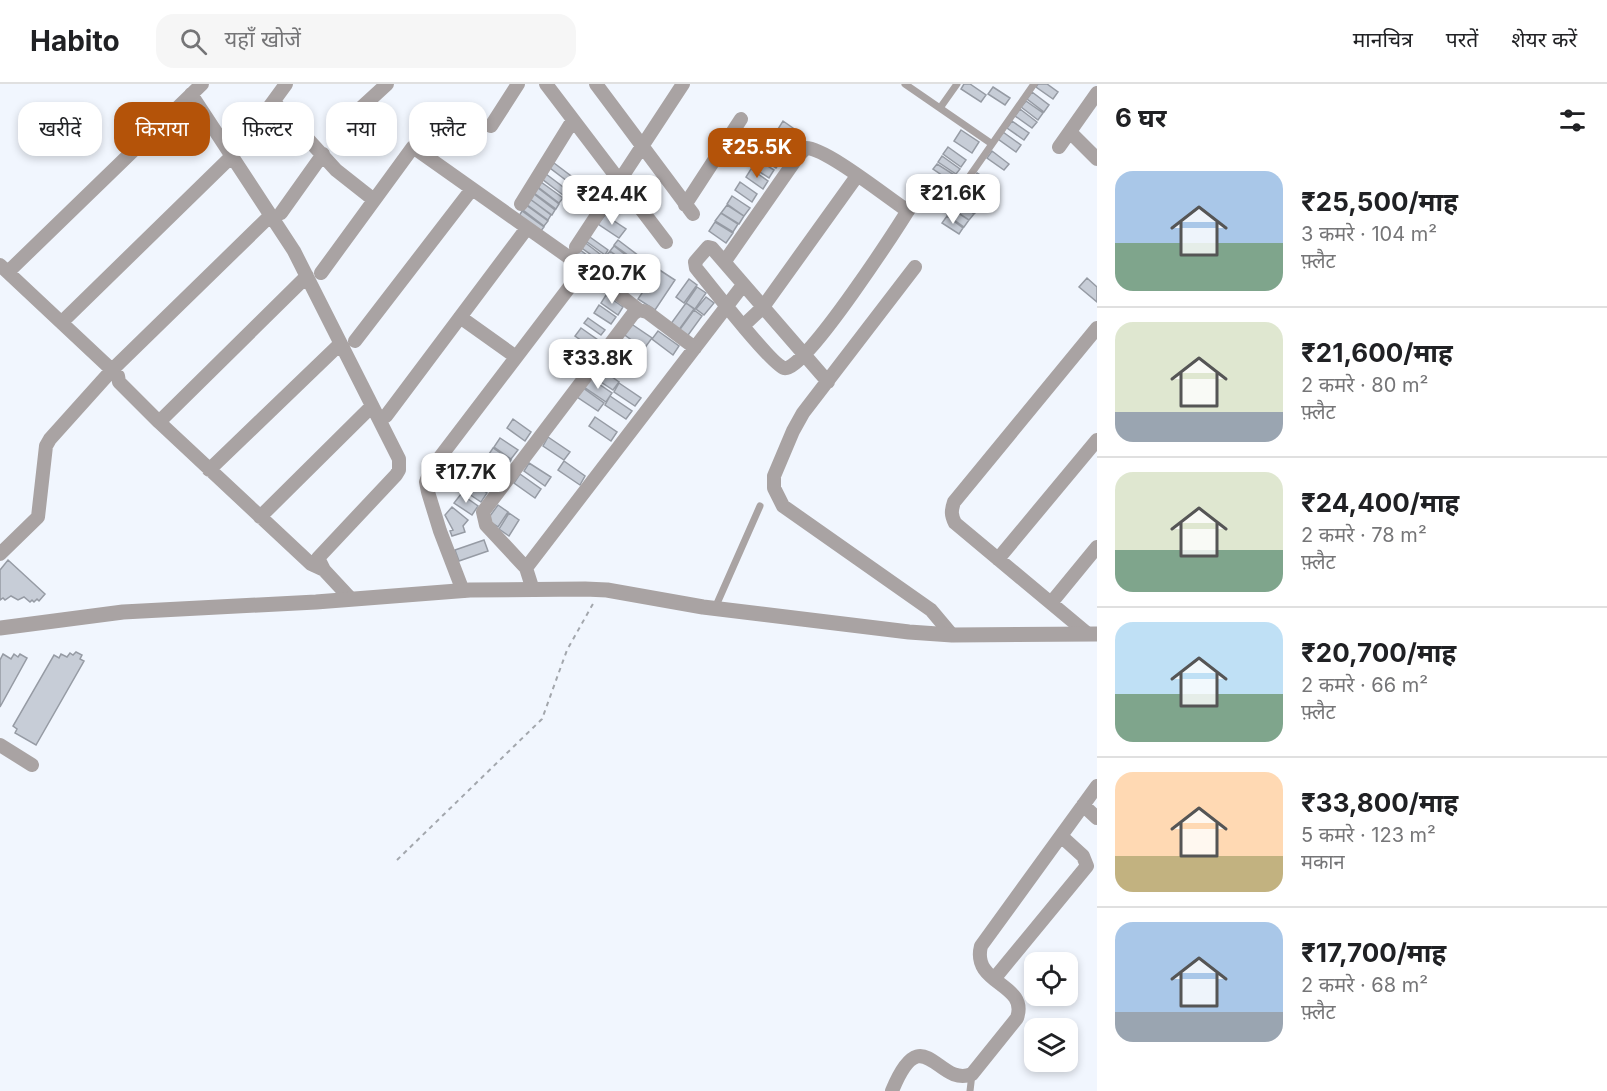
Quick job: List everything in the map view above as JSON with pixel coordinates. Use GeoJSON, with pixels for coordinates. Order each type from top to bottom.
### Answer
{"type":"FeatureCollection","features":[{"type":"Feature","properties":{"kind":"street"},"geometry":{"type":"LineString","coordinates":[[274,102],[286,84]]}},
{"type":"Feature","properties":{"kind":"street"},"geometry":{"type":"LineString","coordinates":[[367,102],[387,84]]}},
{"type":"Feature","properties":{"kind":"street"},"geometry":{"type":"LineString","coordinates":[[491,126],[518,84]]}},
{"type":"Feature","properties":{"kind":"street"},"geometry":{"type":"LineString","coordinates":[[546,84],[666,242]]}},
{"type":"Feature","properties":{"kind":"street"},"geometry":{"type":"LineString","coordinates":[[576,247],[683,84]]}},
{"type":"Feature","properties":{"kind":"street"},"geometry":{"type":"LineString","coordinates":[[598,85],[642,148],[689,209],[741,119]]}},
{"type":"Feature","properties":{"kind":"street"},"geometry":{"type":"LineString","coordinates":[[222,128],[197,89],[4,268],[115,373],[124,377],[162,419],[263,514],[311,564],[321,564]]}},
{"type":"Feature","properties":{"kind":"street"},"geometry":{"type":"LineString","coordinates":[[1059,147],[1097,93]]}},
{"type":"Feature","properties":{"kind":"street"},"geometry":{"type":"LineString","coordinates":[[521,204],[573,120]]}},
{"type":"Feature","properties":{"kind":"street"},"geometry":{"type":"LineString","coordinates":[[1070,132],[1097,159]]}},
{"type":"Feature","properties":{"kind":"street"},"geometry":{"type":"LineString","coordinates":[[314,144],[336,170],[375,200]]}},
{"type":"Feature","properties":{"kind":"street"},"geometry":{"type":"LineString","coordinates":[[162,419],[314,275],[375,200],[413,147],[695,348]]}},
{"type":"Feature","properties":{"kind":"street"},"geometry":{"type":"LineString","coordinates":[[725,261],[806,148],[814,148],[908,211]]}},
{"type":"Feature","properties":{"kind":"street"},"geometry":{"type":"LineString","coordinates":[[0,554],[38,517],[46,446],[50,439],[276,214],[323,154]]}},
{"type":"Feature","properties":{"kind":"street"},"geometry":{"type":"LineString","coordinates":[[62,322],[232,156]]}},
{"type":"Feature","properties":{"kind":"street"},"geometry":{"type":"LineString","coordinates":[[240,156],[314,275],[340,344],[399,459],[399,470],[321,564]]}},
{"type":"Feature","properties":{"kind":"street"},"geometry":{"type":"LineString","coordinates":[[744,325],[763,307],[857,176]]}},
{"type":"Feature","properties":{"kind":"street"},"geometry":{"type":"LineString","coordinates":[[355,341],[471,189]]}},
{"type":"Feature","properties":{"kind":"street"},"geometry":{"type":"LineString","coordinates":[[828,382],[806,355],[743,285],[725,261],[710,247],[694,265],[780,367],[791,368],[806,355],[851,295],[917,196]]}},
{"type":"Feature","properties":{"kind":"street"},"geometry":{"type":"LineString","coordinates":[[386,416],[527,228]]}},
{"type":"Feature","properties":{"kind":"street"},"geometry":{"type":"LineString","coordinates":[[915,267],[803,413],[786,444],[774,476],[778,500],[789,511],[931,610],[952,635]]}},
{"type":"Feature","properties":{"kind":"street"},"geometry":{"type":"LineString","coordinates":[[463,591],[440,531],[426,482],[431,469],[584,268]]}},
{"type":"Feature","properties":{"kind":"street"},"geometry":{"type":"LineString","coordinates":[[526,568],[743,285]]}},
{"type":"Feature","properties":{"kind":"street"},"geometry":{"type":"LineString","coordinates":[[533,590],[526,568],[486,525],[483,512],[633,314],[639,310]]}},
{"type":"Feature","properties":{"kind":"street"},"geometry":{"type":"LineString","coordinates":[[460,317],[516,357]]}},
{"type":"Feature","properties":{"kind":"street"},"geometry":{"type":"LineString","coordinates":[[1093,634],[998,559],[955,523],[951,516],[954,502],[1097,328]]}},
{"type":"Feature","properties":{"kind":"street"},"geometry":{"type":"LineString","coordinates":[[213,467],[340,344]]}},
{"type":"Feature","properties":{"kind":"street"},"geometry":{"type":"LineString","coordinates":[[263,514],[372,406]]}},
{"type":"Feature","properties":{"kind":"street"},"geometry":{"type":"LineString","coordinates":[[998,559],[1097,440]]}},
{"type":"Feature","properties":{"kind":"street"},"geometry":{"type":"LineString","coordinates":[[1051,603],[1097,547]]}},
{"type":"Feature","properties":{"kind":"street"},"geometry":{"type":"LineString","coordinates":[[321,564],[351,600]]}},
{"type":"Feature","properties":{"kind":"street"},"geometry":{"type":"LineString","coordinates":[[0,628],[123,612],[351,600],[463,591],[602,590],[715,608],[875,629],[952,635],[1093,634]]}},
{"type":"Feature","properties":{"kind":"street"},"geometry":{"type":"LineString","coordinates":[[0,745],[32,765]]}},
{"type":"Feature","properties":{"kind":"street"},"geometry":{"type":"LineString","coordinates":[[892,1091],[900,1071],[907,1062],[918,1056],[957,1075],[966,1077],[972,1074],[1017,1018],[1020,1011],[1016,998],[981,968],[978,958],[981,946],[1097,786]]}},
{"type":"Feature","properties":{"kind":"street"},"geometry":{"type":"LineString","coordinates":[[1083,805],[1097,818]]}},
{"type":"Feature","properties":{"kind":"street"},"geometry":{"type":"LineString","coordinates":[[994,979],[1087,866],[1083,856],[1061,836]]}},
{"type":"Feature","properties":{"kind":"lane"},"geometry":{"type":"LineString","coordinates":[[905,84],[992,144]]}},
{"type":"Feature","properties":{"kind":"lane"},"geometry":{"type":"LineString","coordinates":[[940,108],[957,84]]}},
{"type":"Feature","properties":{"kind":"lane"},"geometry":{"type":"LineString","coordinates":[[948,207],[1034,84]]}},
{"type":"Feature","properties":{"kind":"lane"},"geometry":{"type":"LineString","coordinates":[[715,608],[760,506]]}},
{"type":"Feature","properties":{"kind":"lane"},"geometry":{"type":"LineString","coordinates":[[970,1091],[972,1074]]}},
{"type":"Feature","properties":{"kind":"path"},"geometry":{"type":"LineString","coordinates":[[398,860],[542,720],[575,632],[602,590]]}},
{"type":"Feature","properties":{"kind":"building"},"geometry":{"type":"Polygon","coordinates":[[[964,84],[970,84],[986,95],[981,102],[961,89],[964,84]]]}},
{"type":"Feature","properties":{"kind":"building"},"geometry":{"type":"Polygon","coordinates":[[[1038,84],[1047,84],[1058,92],[1053,99],[1036,87],[1038,84]]]}},
{"type":"Feature","properties":{"kind":"building"},"geometry":{"type":"Polygon","coordinates":[[[993,87],[1010,98],[1005,105],[988,94],[993,87]]]}},
{"type":"Feature","properties":{"kind":"building"},"geometry":{"type":"Polygon","coordinates":[[[1032,92],[1049,105],[1044,112],[1027,99],[1032,92]]]}},
{"type":"Feature","properties":{"kind":"building"},"geometry":{"type":"Polygon","coordinates":[[[1026,101],[1043,113],[1038,120],[1021,107],[1026,101]]]}},
{"type":"Feature","properties":{"kind":"building"},"geometry":{"type":"Polygon","coordinates":[[[1020,109],[1037,122],[1032,128],[1015,116],[1020,109]]]}},
{"type":"Feature","properties":{"kind":"building"},"geometry":{"type":"Polygon","coordinates":[[[783,121],[800,133],[795,141],[778,129],[783,121]]]}},
{"type":"Feature","properties":{"kind":"building"},"geometry":{"type":"Polygon","coordinates":[[[1012,121],[1029,133],[1024,140],[1007,128],[1012,121]]]}},
{"type":"Feature","properties":{"kind":"building"},"geometry":{"type":"Polygon","coordinates":[[[961,130],[979,142],[972,153],[954,141],[961,130]]]}},
{"type":"Feature","properties":{"kind":"building"},"geometry":{"type":"Polygon","coordinates":[[[776,131],[793,143],[788,151],[771,139],[776,131]]]}},
{"type":"Feature","properties":{"kind":"building"},"geometry":{"type":"Polygon","coordinates":[[[1003,132],[1021,145],[1016,152],[998,139],[1003,132]]]}},
{"type":"Feature","properties":{"kind":"building"},"geometry":{"type":"Polygon","coordinates":[[[770,140],[788,151],[782,159],[765,148],[770,140]]]}},
{"type":"Feature","properties":{"kind":"building"},"geometry":{"type":"Polygon","coordinates":[[[948,147],[966,160],[961,167],[943,154],[948,147]]]}},
{"type":"Feature","properties":{"kind":"building"},"geometry":{"type":"Polygon","coordinates":[[[764,149],[782,160],[776,168],[759,157],[764,149]]]}},
{"type":"Feature","properties":{"kind":"building"},"geometry":{"type":"Polygon","coordinates":[[[992,151],[1009,164],[1004,170],[987,158],[992,151]]]}},
{"type":"Feature","properties":{"kind":"building"},"geometry":{"type":"Polygon","coordinates":[[[942,156],[960,169],[956,174],[938,162],[942,156]]]}},
{"type":"Feature","properties":{"kind":"building"},"geometry":{"type":"Polygon","coordinates":[[[757,159],[774,170],[769,178],[752,167],[757,159]]]}},
{"type":"Feature","properties":{"kind":"building"},"geometry":{"type":"Polygon","coordinates":[[[554,163],[575,179],[571,184],[550,168],[554,163]]]}},
{"type":"Feature","properties":{"kind":"building"},"geometry":{"type":"Polygon","coordinates":[[[937,164],[956,176],[952,182],[933,169],[937,164]]]}},
{"type":"Feature","properties":{"kind":"building"},"geometry":{"type":"Polygon","coordinates":[[[751,169],[768,181],[763,189],[746,177],[751,169]]]}},
{"type":"Feature","properties":{"kind":"building"},"geometry":{"type":"Polygon","coordinates":[[[977,173],[994,184],[990,190],[973,179],[977,173]]]}},
{"type":"Feature","properties":{"kind":"building"},"geometry":{"type":"Polygon","coordinates":[[[546,174],[567,190],[563,195],[542,179],[546,174]]]}},
{"type":"Feature","properties":{"kind":"building"},"geometry":{"type":"Polygon","coordinates":[[[972,181],[989,193],[985,199],[968,187],[972,181]]]}},
{"type":"Feature","properties":{"kind":"building"},"geometry":{"type":"Polygon","coordinates":[[[541,182],[563,198],[559,203],[538,187],[541,182]]]}},
{"type":"Feature","properties":{"kind":"building"},"geometry":{"type":"Polygon","coordinates":[[[740,182],[757,194],[752,202],[735,190],[740,182]]]}},
{"type":"Feature","properties":{"kind":"building"},"geometry":{"type":"Polygon","coordinates":[[[538,188],[559,204],[556,209],[534,193],[538,188]]]}},
{"type":"Feature","properties":{"kind":"building"},"geometry":{"type":"Polygon","coordinates":[[[967,188],[984,200],[979,206],[962,194],[967,188]]]}},
{"type":"Feature","properties":{"kind":"building"},"geometry":{"type":"Polygon","coordinates":[[[567,192],[588,208],[584,213],[563,197],[567,192]]]}},
{"type":"Feature","properties":{"kind":"building"},"geometry":{"type":"Polygon","coordinates":[[[534,194],[555,210],[552,215],[530,199],[534,194]]]}},
{"type":"Feature","properties":{"kind":"building"},"geometry":{"type":"Polygon","coordinates":[[[962,195],[979,207],[975,213],[958,202],[962,195]]]}},
{"type":"Feature","properties":{"kind":"building"},"geometry":{"type":"Polygon","coordinates":[[[732,196],[750,208],[744,216],[727,204],[732,196]]]}},
{"type":"Feature","properties":{"kind":"building"},"geometry":{"type":"Polygon","coordinates":[[[530,199],[551,215],[548,220],[526,204],[530,199]]]}},
{"type":"Feature","properties":{"kind":"building"},"geometry":{"type":"Polygon","coordinates":[[[957,202],[974,214],[969,220],[952,209],[957,202]]]}},
{"type":"Feature","properties":{"kind":"building"},"geometry":{"type":"Polygon","coordinates":[[[526,205],[548,221],[544,226],[523,210],[526,205]]]}},
{"type":"Feature","properties":{"kind":"building"},"geometry":{"type":"Polygon","coordinates":[[[727,205],[744,216],[739,224],[721,213],[727,205]]]}},
{"type":"Feature","properties":{"kind":"building"},"geometry":{"type":"Polygon","coordinates":[[[952,209],[969,220],[964,227],[947,215],[952,209]]]}},
{"type":"Feature","properties":{"kind":"building"},"geometry":{"type":"Polygon","coordinates":[[[522,211],[544,227],[540,232],[519,216],[522,211]]]}},
{"type":"Feature","properties":{"kind":"building"},"geometry":{"type":"Polygon","coordinates":[[[721,213],[738,224],[733,232],[715,221],[721,213]]]}},
{"type":"Feature","properties":{"kind":"building"},"geometry":{"type":"Polygon","coordinates":[[[605,215],[626,229],[619,238],[598,224],[605,215]]]}},
{"type":"Feature","properties":{"kind":"building"},"geometry":{"type":"Polygon","coordinates":[[[947,216],[963,228],[959,234],[942,223],[947,216]]]}},
{"type":"Feature","properties":{"kind":"building"},"geometry":{"type":"Polygon","coordinates":[[[715,222],[733,233],[726,243],[709,231],[715,222]]]}},
{"type":"Feature","properties":{"kind":"building"},"geometry":{"type":"Polygon","coordinates":[[[587,235],[608,250],[605,255],[583,239],[587,235]]]}},
{"type":"Feature","properties":{"kind":"building"},"geometry":{"type":"Polygon","coordinates":[[[618,240],[639,256],[636,261],[614,245],[618,240]]]}},
{"type":"Feature","properties":{"kind":"building"},"geometry":{"type":"Polygon","coordinates":[[[583,241],[604,257],[601,262],[579,246],[583,241]]]}},
{"type":"Feature","properties":{"kind":"building"},"geometry":{"type":"Polygon","coordinates":[[[614,246],[635,262],[632,267],[610,251],[614,246]]]}},
{"type":"Feature","properties":{"kind":"building"},"geometry":{"type":"Polygon","coordinates":[[[579,249],[600,265],[596,270],[575,254],[579,249]]]}},
{"type":"Feature","properties":{"kind":"building"},"geometry":{"type":"Polygon","coordinates":[[[610,251],[631,267],[628,272],[606,256],[610,251]]]}},
{"type":"Feature","properties":{"kind":"building"},"geometry":{"type":"Polygon","coordinates":[[[606,257],[628,273],[624,278],[602,262],[606,257]]]}},
{"type":"Feature","properties":{"kind":"building"},"geometry":{"type":"Polygon","coordinates":[[[658,269],[675,280],[655,310],[638,299],[658,269]]]}},
{"type":"Feature","properties":{"kind":"building"},"geometry":{"type":"Polygon","coordinates":[[[1087,278],[1097,287],[1097,302],[1079,287],[1087,278]]]}},
{"type":"Feature","properties":{"kind":"building"},"geometry":{"type":"Polygon","coordinates":[[[689,279],[697,285],[684,303],[676,297],[689,279]]]}},
{"type":"Feature","properties":{"kind":"building"},"geometry":{"type":"Polygon","coordinates":[[[697,287],[706,293],[695,309],[686,303],[697,287]]]}},
{"type":"Feature","properties":{"kind":"building"},"geometry":{"type":"Polygon","coordinates":[[[606,295],[623,307],[618,315],[601,303],[606,295]]]}},
{"type":"Feature","properties":{"kind":"building"},"geometry":{"type":"Polygon","coordinates":[[[706,297],[714,303],[704,315],[696,309],[706,297]]]}},
{"type":"Feature","properties":{"kind":"building"},"geometry":{"type":"Polygon","coordinates":[[[686,303],[694,309],[678,331],[670,325],[686,303]]]}},
{"type":"Feature","properties":{"kind":"building"},"geometry":{"type":"Polygon","coordinates":[[[599,305],[616,317],[611,324],[594,313],[599,305]]]}},
{"type":"Feature","properties":{"kind":"building"},"geometry":{"type":"Polygon","coordinates":[[[694,310],[702,316],[686,338],[678,332],[694,310]]]}},
{"type":"Feature","properties":{"kind":"building"},"geometry":{"type":"Polygon","coordinates":[[[588,318],[605,330],[601,335],[584,323],[588,318]]]}},
{"type":"Feature","properties":{"kind":"building"},"geometry":{"type":"Polygon","coordinates":[[[630,323],[652,338],[644,349],[622,333],[630,323]]]}},
{"type":"Feature","properties":{"kind":"building"},"geometry":{"type":"Polygon","coordinates":[[[581,328],[598,340],[592,348],[575,336],[581,328]]]}},
{"type":"Feature","properties":{"kind":"building"},"geometry":{"type":"Polygon","coordinates":[[[658,331],[679,346],[673,355],[652,339],[658,331]]]}},
{"type":"Feature","properties":{"kind":"building"},"geometry":{"type":"Polygon","coordinates":[[[621,338],[642,354],[635,362],[615,346],[621,338]]]}},
{"type":"Feature","properties":{"kind":"building"},"geometry":{"type":"Polygon","coordinates":[[[598,367],[619,382],[613,390],[592,376],[598,367]]]}},
{"type":"Feature","properties":{"kind":"building"},"geometry":{"type":"Polygon","coordinates":[[[590,378],[612,393],[606,402],[584,387],[590,378]]]}},
{"type":"Feature","properties":{"kind":"building"},"geometry":{"type":"Polygon","coordinates":[[[619,383],[641,398],[635,406],[614,392],[619,383]]]}},
{"type":"Feature","properties":{"kind":"building"},"geometry":{"type":"Polygon","coordinates":[[[583,388],[604,403],[598,411],[577,397],[583,388]]]}},
{"type":"Feature","properties":{"kind":"building"},"geometry":{"type":"Polygon","coordinates":[[[610,396],[632,411],[626,419],[605,405],[610,396]]]}},
{"type":"Feature","properties":{"kind":"building"},"geometry":{"type":"Polygon","coordinates":[[[595,417],[617,432],[611,441],[589,426],[595,417]]]}},
{"type":"Feature","properties":{"kind":"building"},"geometry":{"type":"Polygon","coordinates":[[[513,419],[531,432],[525,441],[507,428],[513,419]]]}},
{"type":"Feature","properties":{"kind":"building"},"geometry":{"type":"Polygon","coordinates":[[[548,437],[570,452],[564,460],[543,446],[548,437]]]}},
{"type":"Feature","properties":{"kind":"building"},"geometry":{"type":"Polygon","coordinates":[[[500,438],[518,450],[511,459],[494,447],[500,438]]]}},
{"type":"Feature","properties":{"kind":"building"},"geometry":{"type":"Polygon","coordinates":[[[493,448],[511,460],[504,469],[487,457],[493,448]]]}},
{"type":"Feature","properties":{"kind":"building"},"geometry":{"type":"Polygon","coordinates":[[[564,461],[585,476],[580,485],[558,470],[564,461]]]}},
{"type":"Feature","properties":{"kind":"building"},"geometry":{"type":"Polygon","coordinates":[[[529,463],[551,477],[545,486],[524,471],[529,463]]]}},
{"type":"Feature","properties":{"kind":"building"},"geometry":{"type":"Polygon","coordinates":[[[520,474],[541,489],[535,498],[514,483],[520,474]]]}},
{"type":"Feature","properties":{"kind":"building"},"geometry":{"type":"Polygon","coordinates":[[[469,480],[487,493],[481,502],[463,490],[469,480]]]}},
{"type":"Feature","properties":{"kind":"building"},"geometry":{"type":"Polygon","coordinates":[[[461,494],[478,506],[472,515],[454,503],[461,494]]]}},
{"type":"Feature","properties":{"kind":"building"},"geometry":{"type":"Polygon","coordinates":[[[498,505],[508,512],[498,527],[487,520],[498,505]]]}},
{"type":"Feature","properties":{"kind":"building"},"geometry":{"type":"Polygon","coordinates":[[[452,507],[468,520],[463,526],[465,532],[452,536],[450,531],[453,530],[445,515],[452,507]]]}},
{"type":"Feature","properties":{"kind":"building"},"geometry":{"type":"Polygon","coordinates":[[[509,513],[519,520],[509,536],[499,529],[509,513]]]}},
{"type":"Feature","properties":{"kind":"building"},"geometry":{"type":"Polygon","coordinates":[[[484,540],[488,551],[459,561],[455,550],[484,540]]]}},
{"type":"Feature","properties":{"kind":"building"},"geometry":{"type":"Polygon","coordinates":[[[8,560],[45,594],[39,601],[37,599],[30,602],[24,597],[18,600],[11,596],[0,600],[0,570],[8,560]]]}},
{"type":"Feature","properties":{"kind":"building"},"geometry":{"type":"Polygon","coordinates":[[[76,652],[82,655],[80,659],[84,661],[36,745],[15,733],[17,729],[13,726],[54,655],[59,658],[61,654],[67,657],[70,653],[73,655],[76,652]]]}},
{"type":"Feature","properties":{"kind":"building"},"geometry":{"type":"Polygon","coordinates":[[[3,654],[11,659],[14,654],[27,658],[0,707],[0,660],[3,654]]]}}]}
